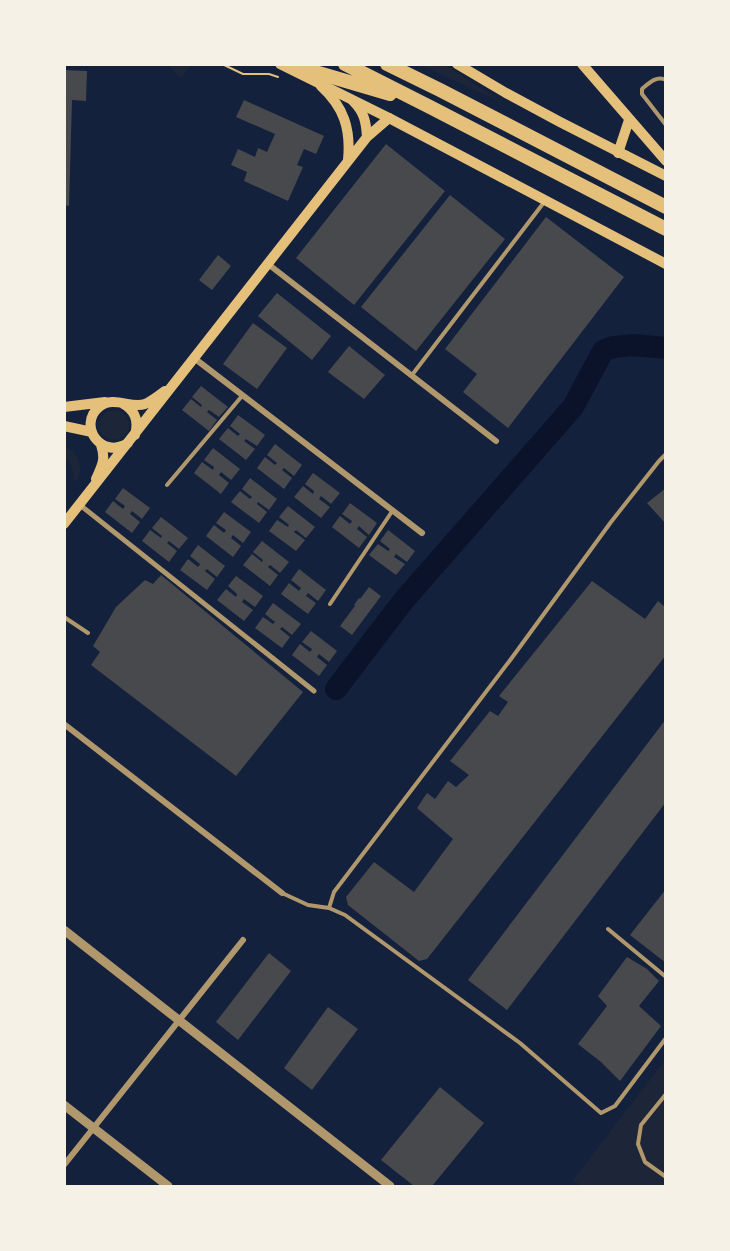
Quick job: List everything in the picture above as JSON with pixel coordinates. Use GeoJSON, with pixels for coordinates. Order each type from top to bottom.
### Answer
{"type":"FeatureCollection","features":[{"type":"Feature","properties":{"kind":"highway"},"geometry":{"type":"LineString","coordinates":[[288,64],[430,107]]}},
{"type":"Feature","properties":{"kind":"highway"},"geometry":{"type":"LineString","coordinates":[[345,64],[666,230]]}},
{"type":"Feature","properties":{"kind":"highway"},"geometry":{"type":"LineString","coordinates":[[387,64],[666,207]]}},
{"type":"Feature","properties":{"kind":"main road"},"geometry":{"type":"LineString","coordinates":[[280,64],[389,118],[666,264]]}},
{"type":"Feature","properties":{"kind":"main road"},"geometry":{"type":"LineString","coordinates":[[457,64],[515,98],[666,176]]}},
{"type":"Feature","properties":{"kind":"main road"},"geometry":{"type":"LineString","coordinates":[[582,64],[666,161]]}},
{"type":"Feature","properties":{"kind":"main road"},"geometry":{"type":"LineString","coordinates":[[318,83],[333,97],[344,117],[349,147],[348,162]]}},
{"type":"Feature","properties":{"kind":"main road"},"geometry":{"type":"LineString","coordinates":[[353,100],[365,117],[367,137]]}},
{"type":"Feature","properties":{"kind":"main road"},"geometry":{"type":"LineString","coordinates":[[64,524],[367,137],[389,118]]}},
{"type":"Feature","properties":{"kind":"main road"},"geometry":{"type":"LineString","coordinates":[[618,153],[629,120]]}},
{"type":"Feature","properties":{"kind":"main road"},"geometry":{"type":"LineString","coordinates":[[64,407],[108,402],[144,404],[171,388]]}},
{"type":"Feature","properties":{"kind":"main road"},"geometry":{"type":"LineString","coordinates":[[108,402],[96,410],[90,424],[95,439],[101,445],[109,448],[124,446],[133,438],[137,427],[132,410],[122,403]]}},
{"type":"Feature","properties":{"kind":"main road"},"geometry":{"type":"LineString","coordinates":[[64,426],[92,432]]}},
{"type":"Feature","properties":{"kind":"main road"},"geometry":{"type":"LineString","coordinates":[[88,495],[102,466],[104,455],[101,445]]}},
{"type":"Feature","properties":{"kind":"street"},"geometry":{"type":"LineString","coordinates":[[268,264],[496,441]]}},
{"type":"Feature","properties":{"kind":"street"},"geometry":{"type":"LineString","coordinates":[[194,358],[422,533]]}},
{"type":"Feature","properties":{"kind":"street"},"geometry":{"type":"LineString","coordinates":[[80,505],[314,691]]}},
{"type":"Feature","properties":{"kind":"street"},"geometry":{"type":"LineString","coordinates":[[64,724],[282,893]]}},
{"type":"Feature","properties":{"kind":"street"},"geometry":{"type":"LineString","coordinates":[[64,930],[390,1186]]}},
{"type":"Feature","properties":{"kind":"street"},"geometry":{"type":"LineString","coordinates":[[64,1165],[243,940]]}},
{"type":"Feature","properties":{"kind":"street"},"geometry":{"type":"LineString","coordinates":[[64,1105],[168,1186]]}},
{"type":"Feature","properties":{"kind":"lane"},"geometry":{"type":"LineString","coordinates":[[666,80],[657,78],[642,89],[642,94],[666,125]]}},
{"type":"Feature","properties":{"kind":"lane"},"geometry":{"type":"LineString","coordinates":[[412,375],[546,201]]}},
{"type":"Feature","properties":{"kind":"lane"},"geometry":{"type":"LineString","coordinates":[[167,485],[243,395]]}},
{"type":"Feature","properties":{"kind":"lane"},"geometry":{"type":"LineString","coordinates":[[329,908],[334,892],[511,659],[611,522],[666,454]]}},
{"type":"Feature","properties":{"kind":"lane"},"geometry":{"type":"LineString","coordinates":[[330,604],[393,510]]}},
{"type":"Feature","properties":{"kind":"lane"},"geometry":{"type":"LineString","coordinates":[[64,617],[88,633]]}},
{"type":"Feature","properties":{"kind":"lane"},"geometry":{"type":"LineString","coordinates":[[282,893],[308,905],[329,908],[345,915],[520,1043],[602,1113],[615,1106],[666,1038]]}},
{"type":"Feature","properties":{"kind":"lane"},"geometry":{"type":"LineString","coordinates":[[608,929],[666,977]]}},
{"type":"Feature","properties":{"kind":"lane"},"geometry":{"type":"LineString","coordinates":[[666,1094],[641,1125],[638,1144],[645,1162],[666,1177]]}},
{"type":"Feature","properties":{"kind":"path"},"geometry":{"type":"LineString","coordinates":[[222,64],[243,74],[269,74],[286,81]]}},
{"type":"Feature","properties":{"kind":"shaded area"},"geometry":{"type":"Polygon","coordinates":[[[167,65],[191,65],[181,78],[167,65]]]}},
{"type":"Feature","properties":{"kind":"shaded area"},"geometry":{"type":"Polygon","coordinates":[[[420,65],[445,65],[506,104],[420,65]]]}},
{"type":"Feature","properties":{"kind":"shaded area"},"geometry":{"type":"Polygon","coordinates":[[[114,410],[125,414],[129,425],[125,436],[114,440],[103,436],[99,425],[103,414],[114,410]]]}},
{"type":"Feature","properties":{"kind":"shaded area"},"geometry":{"type":"Polygon","coordinates":[[[64,446],[74,453],[79,461],[80,470],[77,481],[73,480],[73,470],[65,458],[64,446]]]}},
{"type":"Feature","properties":{"kind":"shaded area"},"geometry":{"type":"Polygon","coordinates":[[[665,1060],[665,1186],[581,1186],[573,1180],[665,1060]]]}},
{"type":"Feature","properties":{"kind":"building"},"geometry":{"type":"Polygon","coordinates":[[[64,70],[87,71],[86,101],[72,100],[69,206],[64,205],[64,70]]]}},
{"type":"Feature","properties":{"kind":"building"},"geometry":{"type":"Polygon","coordinates":[[[244,100],[324,136],[316,154],[304,149],[297,165],[303,167],[288,201],[244,181],[247,172],[231,165],[238,149],[255,157],[258,148],[267,152],[275,134],[236,117],[244,100]]]}},
{"type":"Feature","properties":{"kind":"building"},"geometry":{"type":"Polygon","coordinates":[[[386,144],[445,191],[354,305],[296,258],[386,144]]]}},
{"type":"Feature","properties":{"kind":"building"},"geometry":{"type":"Polygon","coordinates":[[[450,195],[505,239],[416,351],[361,307],[450,195]]]}},
{"type":"Feature","properties":{"kind":"building"},"geometry":{"type":"Polygon","coordinates":[[[546,217],[624,277],[508,428],[463,392],[477,374],[445,349],[546,217]]]}},
{"type":"Feature","properties":{"kind":"building"},"geometry":{"type":"Polygon","coordinates":[[[218,255],[231,266],[212,290],[199,280],[218,255]]]}},
{"type":"Feature","properties":{"kind":"building"},"geometry":{"type":"Polygon","coordinates":[[[277,293],[331,336],[312,360],[258,316],[277,293]]]}},
{"type":"Feature","properties":{"kind":"building"},"geometry":{"type":"Polygon","coordinates":[[[253,323],[287,348],[257,389],[223,364],[253,323]]]}},
{"type":"Feature","properties":{"kind":"building"},"geometry":{"type":"Polygon","coordinates":[[[349,346],[385,375],[364,399],[328,372],[349,346]]]}},
{"type":"Feature","properties":{"kind":"building"},"geometry":{"type":"Polygon","coordinates":[[[201,386],[228,407],[219,417],[209,410],[207,412],[217,420],[209,431],[182,410],[191,399],[201,407],[202,405],[192,397],[201,386]]]}},
{"type":"Feature","properties":{"kind":"building"},"geometry":{"type":"Polygon","coordinates":[[[238,415],[265,435],[257,446],[246,439],[244,441],[255,449],[246,460],[219,439],[228,428],[238,436],[240,434],[230,426],[238,415]]]}},
{"type":"Feature","properties":{"kind":"building"},"geometry":{"type":"Polygon","coordinates":[[[275,444],[302,465],[294,476],[284,468],[282,470],[292,478],[284,489],[257,468],[265,457],[275,465],[277,463],[267,455],[275,444]]]}},
{"type":"Feature","properties":{"kind":"building"},"geometry":{"type":"Polygon","coordinates":[[[213,448],[240,469],[231,480],[221,472],[219,475],[229,483],[221,494],[194,473],[202,462],[213,470],[214,467],[204,460],[213,448]]]}},
{"type":"Feature","properties":{"kind":"building"},"geometry":{"type":"Polygon","coordinates":[[[313,473],[340,493],[331,504],[321,496],[319,499],[330,507],[321,518],[294,497],[303,486],[313,494],[314,491],[305,484],[313,473]]]}},
{"type":"Feature","properties":{"kind":"building"},"geometry":{"type":"Polygon","coordinates":[[[250,478],[277,499],[269,510],[258,502],[257,504],[267,512],[259,523],[231,502],[240,491],[250,499],[252,497],[242,489],[250,478]]]}},
{"type":"Feature","properties":{"kind":"building"},"geometry":{"type":"Polygon","coordinates":[[[123,488],[150,508],[142,519],[132,511],[130,514],[140,522],[132,533],[105,512],[113,501],[123,509],[125,506],[115,499],[123,488]]]}},
{"type":"Feature","properties":{"kind":"building"},"geometry":{"type":"Polygon","coordinates":[[[666,488],[666,524],[647,503],[666,488]]]}},
{"type":"Feature","properties":{"kind":"building"},"geometry":{"type":"Polygon","coordinates":[[[350,503],[377,523],[369,535],[359,526],[357,529],[367,537],[359,548],[332,527],[340,516],[350,524],[352,521],[342,514],[350,503]]]}},
{"type":"Feature","properties":{"kind":"building"},"geometry":{"type":"Polygon","coordinates":[[[288,506],[315,527],[306,538],[296,530],[294,532],[305,540],[296,551],[269,531],[277,520],[288,527],[289,525],[279,517],[288,506]]]}},
{"type":"Feature","properties":{"kind":"building"},"geometry":{"type":"Polygon","coordinates":[[[224,512],[251,532],[243,543],[233,535],[231,538],[241,546],[233,557],[206,536],[214,525],[224,533],[226,530],[216,523],[224,512]]]}},
{"type":"Feature","properties":{"kind":"building"},"geometry":{"type":"Polygon","coordinates":[[[161,517],[188,538],[179,549],[169,541],[167,543],[177,551],[169,562],[142,541],[150,530],[161,538],[162,536],[152,528],[161,517]]]}},
{"type":"Feature","properties":{"kind":"building"},"geometry":{"type":"Polygon","coordinates":[[[388,530],[415,551],[407,562],[396,554],[394,557],[405,564],[396,575],[369,555],[378,544],[388,551],[390,549],[380,541],[388,530]]]}},
{"type":"Feature","properties":{"kind":"building"},"geometry":{"type":"Polygon","coordinates":[[[262,541],[289,562],[280,573],[270,565],[268,567],[278,575],[270,586],[243,565],[252,554],[262,562],[263,560],[253,552],[262,541]]]}},
{"type":"Feature","properties":{"kind":"building"},"geometry":{"type":"Polygon","coordinates":[[[198,545],[225,566],[217,577],[207,569],[205,571],[215,579],[207,590],[180,570],[188,559],[198,567],[200,564],[190,556],[198,545]]]}},
{"type":"Feature","properties":{"kind":"building"},"geometry":{"type":"Polygon","coordinates":[[[299,569],[326,590],[318,601],[308,593],[306,596],[316,603],[308,614],[281,594],[289,583],[299,591],[301,588],[291,580],[299,569]]]}},
{"type":"Feature","properties":{"kind":"building"},"geometry":{"type":"Polygon","coordinates":[[[161,575],[303,692],[236,776],[91,665],[100,652],[93,646],[116,607],[145,580],[153,584],[161,575]]]}},
{"type":"Feature","properties":{"kind":"building"},"geometry":{"type":"Polygon","coordinates":[[[236,576],[263,596],[255,607],[244,599],[242,602],[253,610],[244,621],[217,600],[226,589],[236,597],[237,594],[228,586],[236,576]]]}},
{"type":"Feature","properties":{"kind":"building"},"geometry":{"type":"Polygon","coordinates":[[[592,581],[645,619],[658,601],[666,608],[666,655],[427,959],[419,961],[348,905],[346,897],[374,862],[414,892],[453,839],[417,808],[427,793],[435,799],[448,781],[456,787],[469,775],[450,761],[490,711],[498,716],[508,702],[499,696],[592,581]]]}},
{"type":"Feature","properties":{"kind":"building"},"geometry":{"type":"Polygon","coordinates":[[[369,587],[381,596],[352,635],[340,626],[369,587]]]}},
{"type":"Feature","properties":{"kind":"building"},"geometry":{"type":"Polygon","coordinates":[[[273,603],[301,624],[292,635],[282,627],[280,629],[290,637],[282,648],[255,628],[263,617],[273,624],[275,622],[265,614],[273,603]]]}},
{"type":"Feature","properties":{"kind":"building"},"geometry":{"type":"Polygon","coordinates":[[[311,631],[337,651],[329,662],[319,654],[317,657],[327,665],[319,676],[292,655],[300,644],[310,652],[312,649],[302,642],[311,631]]]}},
{"type":"Feature","properties":{"kind":"building"},"geometry":{"type":"Polygon","coordinates":[[[666,719],[666,802],[507,1010],[468,980],[666,719]]]}},
{"type":"Feature","properties":{"kind":"building"},"geometry":{"type":"Polygon","coordinates":[[[666,889],[666,963],[630,935],[666,889]]]}},
{"type":"Feature","properties":{"kind":"building"},"geometry":{"type":"Polygon","coordinates":[[[269,953],[291,971],[238,1040],[216,1022],[269,953]]]}},
{"type":"Feature","properties":{"kind":"building"},"geometry":{"type":"Polygon","coordinates":[[[627,957],[647,969],[659,981],[639,1006],[661,1026],[620,1081],[578,1044],[607,1006],[598,996],[627,957]]]}},
{"type":"Feature","properties":{"kind":"building"},"geometry":{"type":"Polygon","coordinates":[[[328,1007],[358,1029],[312,1090],[284,1068],[328,1007]]]}},
{"type":"Feature","properties":{"kind":"building"},"geometry":{"type":"Polygon","coordinates":[[[440,1087],[484,1123],[432,1186],[414,1186],[381,1160],[440,1087]]]}},
{"type":"Feature","properties":{"kind":"waterway"},"geometry":{"type":"LineString","coordinates":[[336,689],[404,600],[573,407],[603,351],[613,347],[634,345],[666,348]]}}]}
